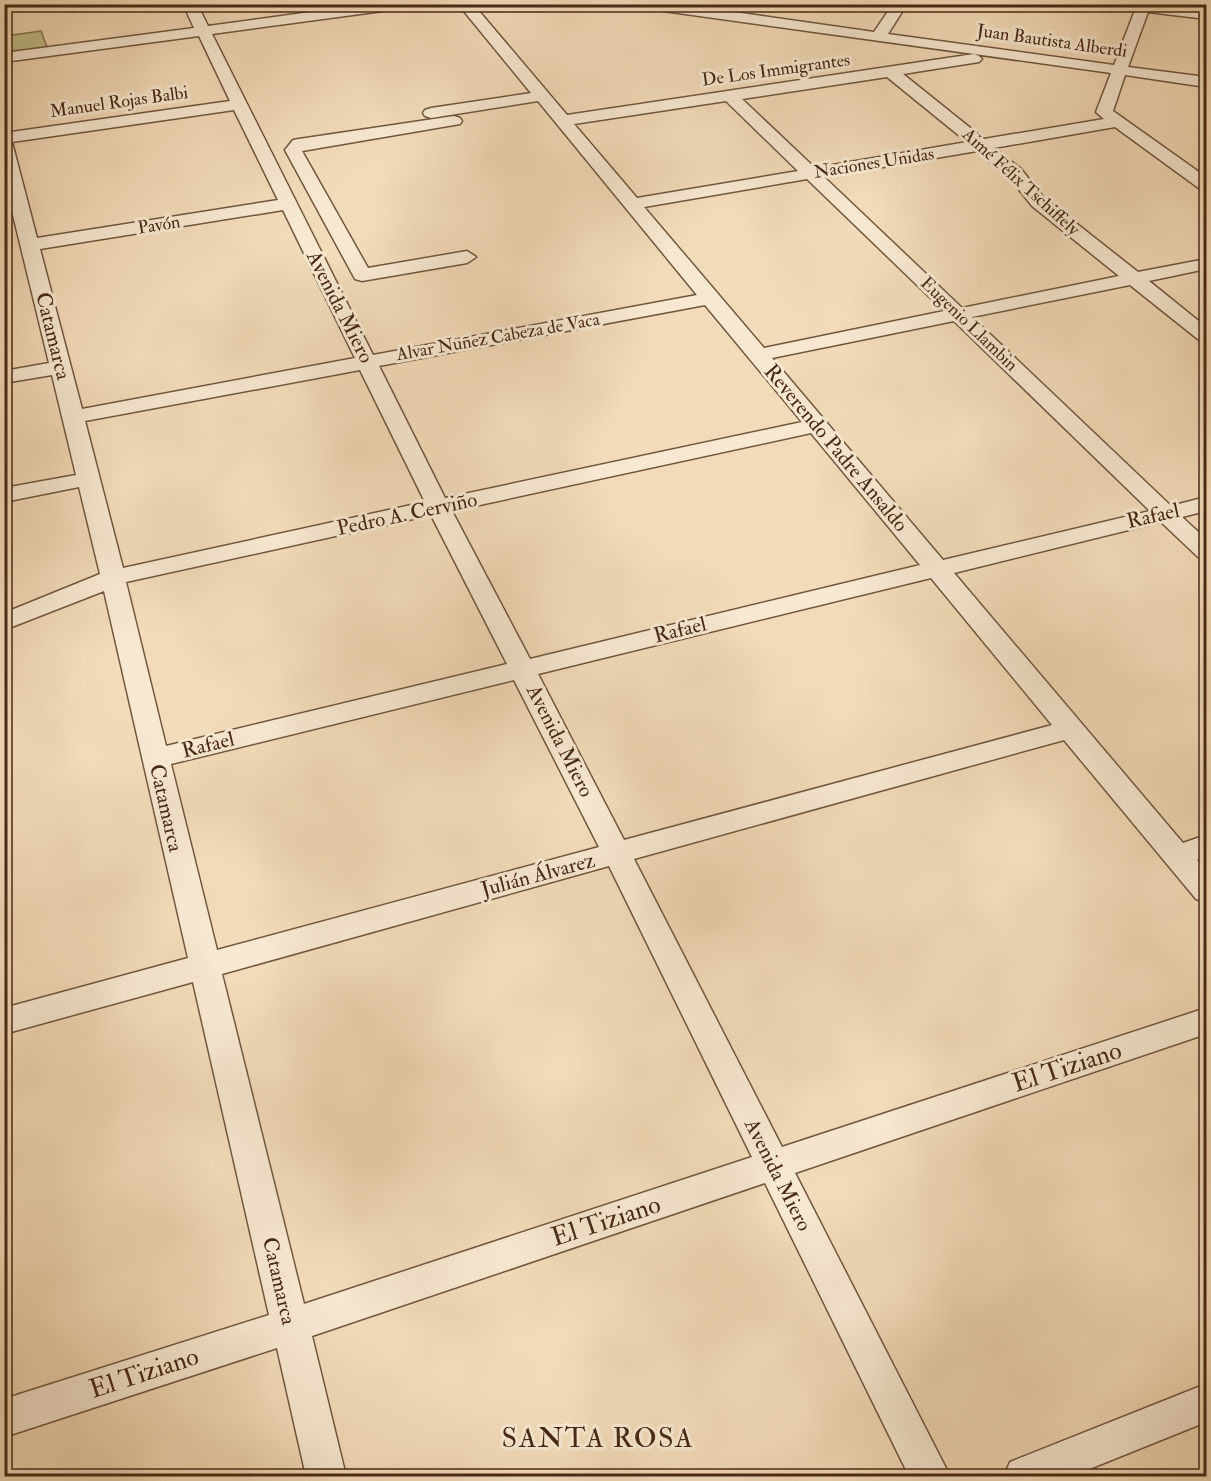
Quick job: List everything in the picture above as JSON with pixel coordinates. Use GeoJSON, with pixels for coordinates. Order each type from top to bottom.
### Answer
{"type":"FeatureCollection","features":[{"type":"Feature","properties":{"kind":"street","name":"Avenida Miero"},"geometry":{"type":"LineString","coordinates":[[190,4],[255,140],[439,507],[523,668],[930,1476]]}},
{"type":"Feature","properties":{"kind":"street"},"geometry":{"type":"LineString","coordinates":[[4,58],[405,4]]}},
{"type":"Feature","properties":{"kind":"street","name":"Reverendo Padre Ansaldo"},"geometry":{"type":"LineString","coordinates":[[465,4],[1206,891]]}},
{"type":"Feature","properties":{"kind":"street"},"geometry":{"type":"LineString","coordinates":[[878,37],[900,4]]}},
{"type":"Feature","properties":{"kind":"street"},"geometry":{"type":"LineString","coordinates":[[1124,4],[1206,15]]}},
{"type":"Feature","properties":{"kind":"street","name":"Juan Bautista Alberdi"},"geometry":{"type":"LineString","coordinates":[[651,5],[1206,82]]}},
{"type":"Feature","properties":{"kind":"street"},"geometry":{"type":"LineString","coordinates":[[1144,6],[1104,112],[1206,184]]}},
{"type":"Feature","properties":{"kind":"street","name":"De Los Immigrantes"},"geometry":{"type":"LineString","coordinates":[[562,121],[891,72],[995,53]]}},
{"type":"Feature","properties":{"kind":"street","name":"Aimé Félix Tschiffely"},"geometry":{"type":"LineString","coordinates":[[891,72],[1015,173],[1038,202],[1206,336]]}},
{"type":"Feature","properties":{"kind":"street"},"geometry":{"type":"LineString","coordinates":[[255,140],[541,96]]}},
{"type":"Feature","properties":{"kind":"street","name":"Eugenio Llambin"},"geometry":{"type":"LineString","coordinates":[[730,96],[1206,552]]}},
{"type":"Feature","properties":{"kind":"street","name":"Manuel Rojas Balbi"},"geometry":{"type":"LineString","coordinates":[[4,139],[239,104]]}},
{"type":"Feature","properties":{"kind":"street"},"geometry":{"type":"LineString","coordinates":[[453,121],[294,146],[292,150],[362,275],[467,257]]}},
{"type":"Feature","properties":{"kind":"street","name":"Naciones Unidas"},"geometry":{"type":"LineString","coordinates":[[631,204],[1117,122]]}},
{"type":"Feature","properties":{"kind":"street","name":"Catamarca"},"geometry":{"type":"LineString","coordinates":[[4,139],[113,578],[326,1476]]}},
{"type":"Feature","properties":{"kind":"street","name":"Pavón"},"geometry":{"type":"LineString","coordinates":[[4,237],[29,239],[292,213],[330,217]]}},
{"type":"Feature","properties":{"kind":"street"},"geometry":{"type":"LineString","coordinates":[[758,355],[1206,264]]}},
{"type":"Feature","properties":{"kind":"street","name":"Alvar Nuñez Cabeza de Vaca"},"geometry":{"type":"LineString","coordinates":[[74,417],[710,297]]}},
{"type":"Feature","properties":{"kind":"street"},"geometry":{"type":"LineString","coordinates":[[4,377],[61,367]]}},
{"type":"Feature","properties":{"kind":"street","name":"Pedro A. Cerviño"},"geometry":{"type":"LineString","coordinates":[[4,621],[113,578],[816,425]]}},
{"type":"Feature","properties":{"kind":"street"},"geometry":{"type":"LineString","coordinates":[[4,495],[88,478]]}},
{"type":"Feature","properties":{"kind":"street","name":"Rafael"},"geometry":{"type":"LineString","coordinates":[[154,758],[1206,504]]}},
{"type":"Feature","properties":{"kind":"street","name":"Julián Álvarez"},"geometry":{"type":"LineString","coordinates":[[4,1021],[1071,729]]}},
{"type":"Feature","properties":{"kind":"street"},"geometry":{"type":"LineString","coordinates":[[1177,856],[1206,846]]}},
{"type":"Feature","properties":{"kind":"street","name":"El Tiziano"},"geometry":{"type":"LineString","coordinates":[[4,1418],[290,1326],[1206,1021]]}},
{"type":"Feature","properties":{"kind":"street"},"geometry":{"type":"LineString","coordinates":[[1024,1476],[1206,1403]]}},
{"type":"Feature","properties":{"kind":"shaded area"},"geometry":{"type":"Polygon","coordinates":[[[41,31],[47,47],[5,53],[5,36],[41,31]]]}},
{"type":"Feature","properties":{"kind":"district","name":"SANTA ROSA"},"geometry":{"type":"Point","coordinates":[598,1438]}}]}
